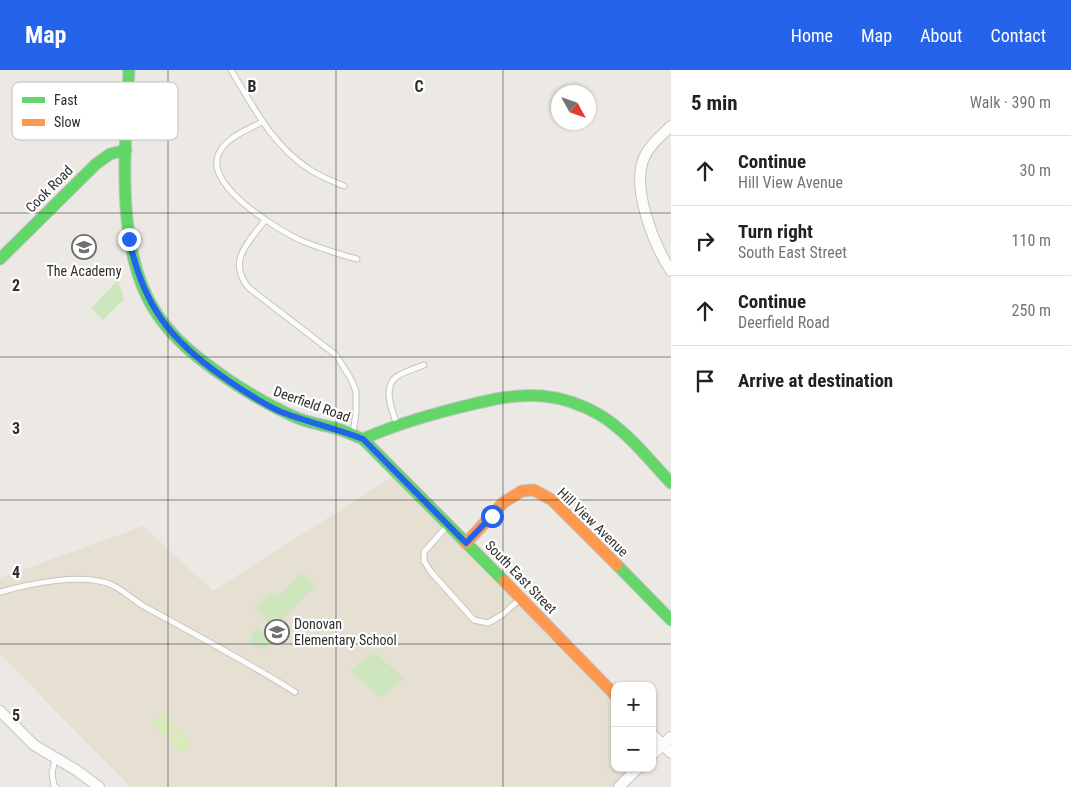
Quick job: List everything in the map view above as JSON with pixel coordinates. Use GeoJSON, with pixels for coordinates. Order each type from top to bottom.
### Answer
{"type":"FeatureCollection","features":[{"type":"Feature","properties":{"kind":"street"},"geometry":{"type":"LineString","coordinates":[[671,126],[652,144],[645,154],[639,179],[640,192],[657,245],[671,271]]}},
{"type":"Feature","properties":{"kind":"street","name":"Deerfield Road"},"geometry":{"type":"LineString","coordinates":[[126,140],[127,220],[133,259],[147,296],[156,313],[172,334],[201,361],[261,402],[297,418],[358,437],[398,424],[500,398],[519,395],[551,396],[582,405],[604,418],[619,430],[671,483]]}},
{"type":"Feature","properties":{"kind":"street","name":"Cook Road"},"geometry":{"type":"LineString","coordinates":[[0,259],[96,164],[110,154],[126,150]]}},
{"type":"Feature","properties":{"kind":"street","name":"South East Street"},"geometry":{"type":"LineString","coordinates":[[358,437],[449,525],[611,691]]}},
{"type":"Feature","properties":{"kind":"street","name":"Hill View Avenue"},"geometry":{"type":"LineString","coordinates":[[466,543],[507,499],[522,491],[532,490],[552,500],[671,620]]}},
{"type":"Feature","properties":{"kind":"street"},"geometry":{"type":"LineString","coordinates":[[0,711],[34,745],[76,770],[99,787]]}},
{"type":"Feature","properties":{"kind":"street"},"geometry":{"type":"LineString","coordinates":[[656,751],[671,737]]}},
{"type":"Feature","properties":{"kind":"street"},"geometry":{"type":"LineString","coordinates":[[656,738],[671,753]]}},
{"type":"Feature","properties":{"kind":"street"},"geometry":{"type":"LineString","coordinates":[[620,787],[634,772]]}},
{"type":"Feature","properties":{"kind":"lane"},"geometry":{"type":"LineString","coordinates":[[231,70],[262,122],[292,157],[309,170],[344,186]]}},
{"type":"Feature","properties":{"kind":"lane"},"geometry":{"type":"LineString","coordinates":[[262,122],[225,144],[218,154],[216,164],[220,176],[243,202],[265,220],[301,240],[356,259]]}},
{"type":"Feature","properties":{"kind":"lane"},"geometry":{"type":"LineString","coordinates":[[265,220],[242,251],[238,262],[243,281],[249,288],[336,355],[352,379],[356,391],[358,437]]}},
{"type":"Feature","properties":{"kind":"lane"},"geometry":{"type":"LineString","coordinates":[[398,424],[391,409],[390,389],[394,379],[424,365]]}},
{"type":"Feature","properties":{"kind":"lane"},"geometry":{"type":"LineString","coordinates":[[449,525],[424,552],[424,561],[430,572],[474,620],[488,623],[502,616],[520,598]]}},
{"type":"Feature","properties":{"kind":"lane"},"geometry":{"type":"LineString","coordinates":[[0,592],[57,580],[91,580],[113,585],[135,602],[252,666],[295,692]]}},
{"type":"Feature","properties":{"kind":"lane"},"geometry":{"type":"LineString","coordinates":[[55,758],[52,773],[54,786],[56,787]]}},
{"type":"Feature","properties":{"kind":"shaded area","name":"Donovan Elementary School"},"geometry":{"type":"Polygon","coordinates":[[[398,473],[611,691],[611,772],[634,772],[619,787],[130,787],[0,654],[0,578],[143,526],[213,591],[398,473]]]}},
{"type":"Feature","properties":{"kind":"green space"},"geometry":{"type":"Polygon","coordinates":[[[118,280],[124,299],[103,320],[91,308],[118,280]]]}},
{"type":"Feature","properties":{"kind":"green space"},"geometry":{"type":"Polygon","coordinates":[[[302,573],[315,586],[273,628],[255,608],[271,592],[277,597],[302,573]]]}},
{"type":"Feature","properties":{"kind":"green space"},"geometry":{"type":"Polygon","coordinates":[[[256,627],[273,636],[265,650],[249,642],[256,627]]]}},
{"type":"Feature","properties":{"kind":"green space"},"geometry":{"type":"Polygon","coordinates":[[[373,651],[404,678],[380,698],[351,671],[373,651]]]}},
{"type":"Feature","properties":{"kind":"green space"},"geometry":{"type":"Polygon","coordinates":[[[162,713],[176,727],[166,737],[152,722],[162,713]]]}},
{"type":"Feature","properties":{"kind":"green space"},"geometry":{"type":"Polygon","coordinates":[[[179,729],[192,744],[182,753],[169,739],[179,729]]]}},
{"type":"Feature","properties":{"kind":"traffic: fast"},"geometry":{"type":"LineString","coordinates":[[128,82],[129,70]]}},
{"type":"Feature","properties":{"kind":"traffic: fast"},"geometry":{"type":"LineString","coordinates":[[126,140],[125,196],[128,228],[134,259],[143,288],[164,324],[197,357],[259,399],[300,419],[338,429],[363,439],[504,581]]}},
{"type":"Feature","properties":{"kind":"traffic: fast"},"geometry":{"type":"LineString","coordinates":[[0,259],[96,164],[110,154],[126,150]]}},
{"type":"Feature","properties":{"kind":"traffic: fast"},"geometry":{"type":"LineString","coordinates":[[363,439],[419,419],[486,401],[531,395],[550,397],[580,405],[610,422],[638,447],[671,483]]}},
{"type":"Feature","properties":{"kind":"traffic: fast"},"geometry":{"type":"LineString","coordinates":[[617,565],[671,620]]}},
{"type":"Feature","properties":{"kind":"traffic: slow"},"geometry":{"type":"LineString","coordinates":[[466,543],[504,502],[522,491],[534,490],[552,500],[617,565]]}},
{"type":"Feature","properties":{"kind":"traffic: slow"},"geometry":{"type":"LineString","coordinates":[[504,581],[611,691]]}},
{"type":"Feature","properties":{"kind":"place","name":"The Academy"},"geometry":{"type":"Point","coordinates":[84,247]}},
{"type":"Feature","properties":{"kind":"place","name":"Donovan Elementary School"},"geometry":{"type":"Point","coordinates":[277,632]}},
{"type":"Feature","properties":{"kind":"route"},"geometry":{"type":"LineString","coordinates":[[129,239],[139,278],[156,313],[186,349],[201,361],[261,402],[297,418],[341,430],[363,439],[466,543],[492,516]]}}]}
